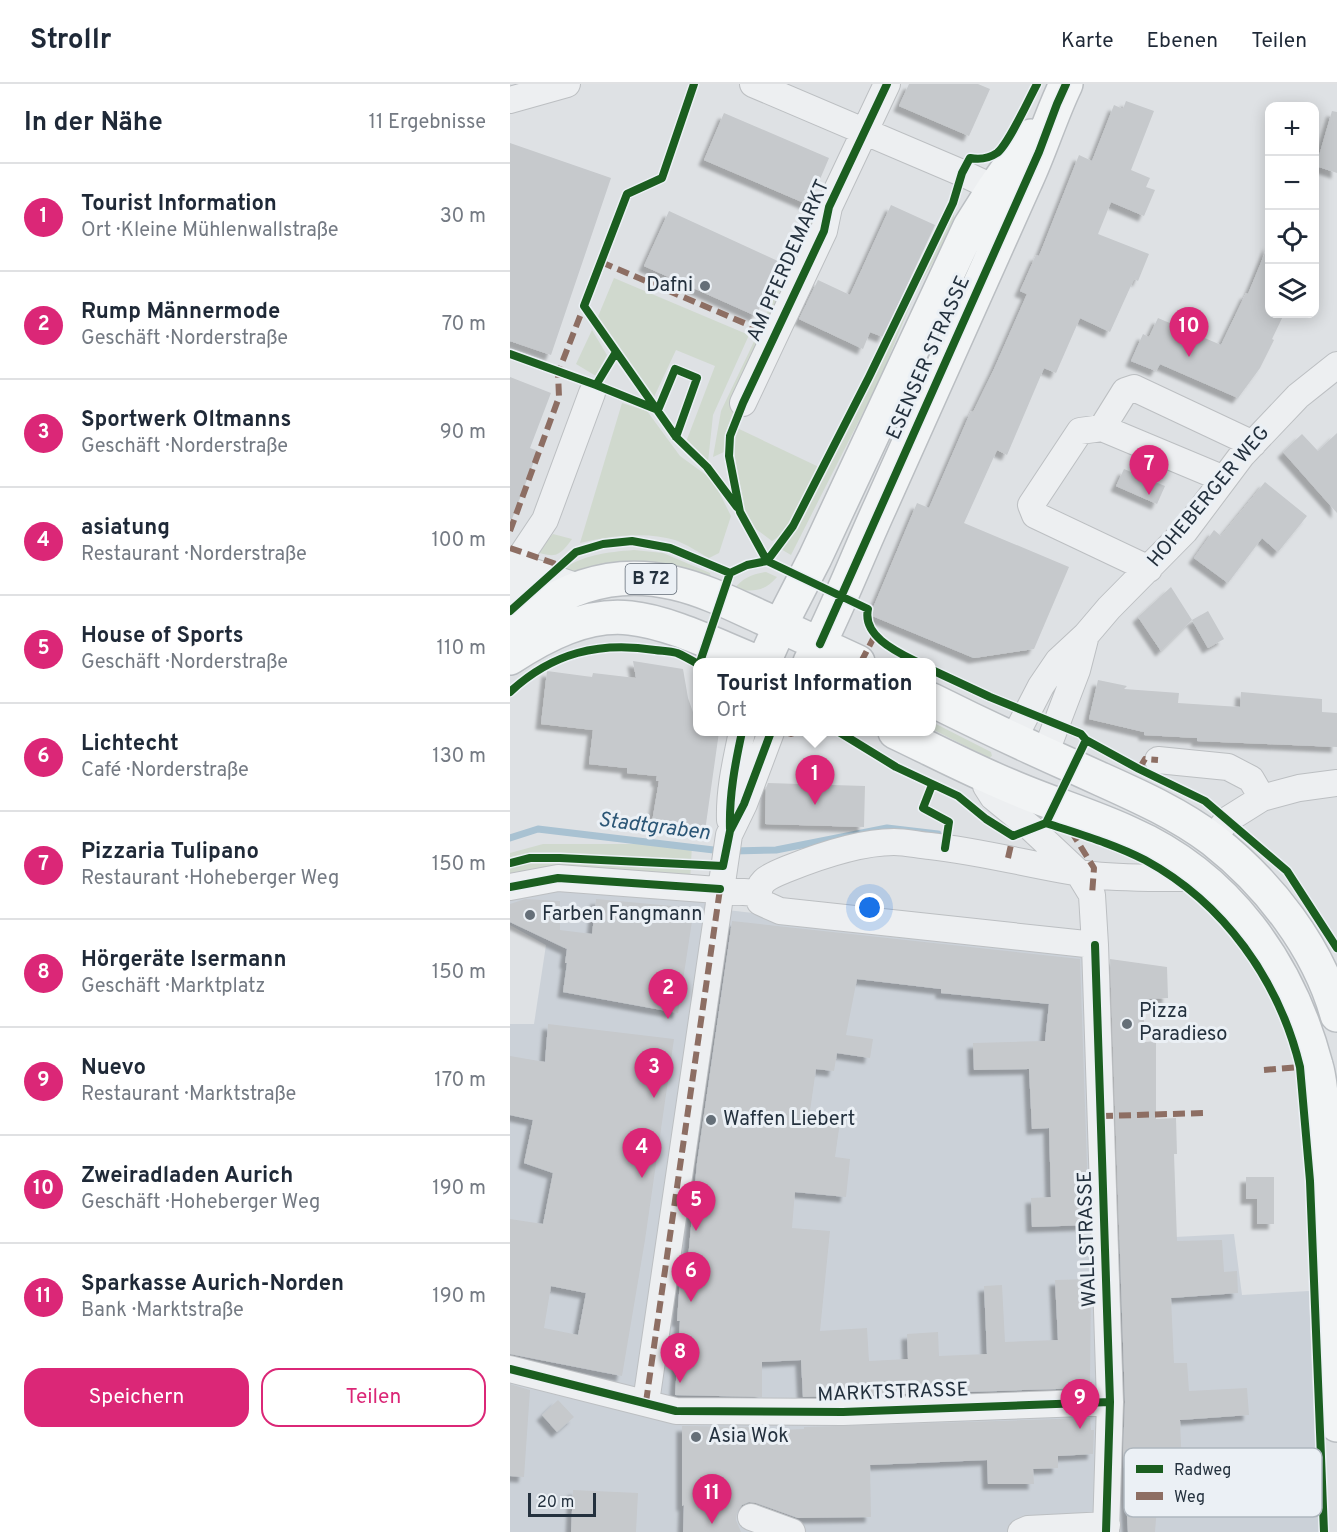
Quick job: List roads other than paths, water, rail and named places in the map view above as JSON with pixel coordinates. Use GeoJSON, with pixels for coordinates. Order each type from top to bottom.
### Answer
{"type":"FeatureCollection","features":[{"type":"Feature","properties":{"kind":"main road","name":"ESENSER STRASSE"},"geometry":{"type":"LineString","coordinates":[[815,653],[1006,193],[1061,94]]}},
{"type":"Feature","properties":{"kind":"main road","name":"ESENSER STRASSE"},"geometry":{"type":"LineString","coordinates":[[766,658],[970,226],[1006,193]]}},
{"type":"Feature","properties":{"kind":"main road","name":"B 72"},"geometry":{"type":"LineString","coordinates":[[517,628],[579,586],[632,578],[673,582],[720,599],[780,626],[815,653],[836,658]]}},
{"type":"Feature","properties":{"kind":"main road","name":"B 72"},"geometry":{"type":"LineString","coordinates":[[510,658],[545,637],[564,629],[582,623],[629,617],[684,633],[745,658]]}},
{"type":"Feature","properties":{"kind":"main road"},"geometry":{"type":"LineString","coordinates":[[936,702],[1143,799],[1212,840],[1268,893],[1297,930],[1317,964],[1337,1016]]}},
{"type":"Feature","properties":{"kind":"main road"},"geometry":{"type":"LineString","coordinates":[[903,736],[999,781],[1130,833],[1167,853],[1203,878],[1236,909],[1272,956],[1304,1024],[1317,1068],[1332,1192],[1337,1425]]}},
{"type":"Feature","properties":{"kind":"main road","name":"HOHEBERGER WEG"},"geometry":{"type":"LineString","coordinates":[[999,781],[1010,764],[1013,740]]}},
{"type":"Feature","properties":{"kind":"main road","name":"HOHEBERGER WEG"},"geometry":{"type":"LineString","coordinates":[[999,781],[1031,773],[1045,754]]}},
{"type":"Feature","properties":{"kind":"street"},"geometry":{"type":"LineString","coordinates":[[753,84],[1006,193]]}},
{"type":"Feature","properties":{"kind":"street","name":"AM PFERDEMARKT"},"geometry":{"type":"LineString","coordinates":[[743,404],[824,231],[830,207],[887,84]]}},
{"type":"Feature","properties":{"kind":"street"},"geometry":{"type":"LineString","coordinates":[[510,100],[564,85]]}},
{"type":"Feature","properties":{"kind":"street","name":"HOHEBERGER WEG"},"geometry":{"type":"LineString","coordinates":[[1013,740],[1041,686],[1058,661],[1086,635],[1109,608],[1185,531],[1253,444],[1298,396],[1337,365]]}},
{"type":"Feature","properties":{"kind":"street"},"geometry":{"type":"LineString","coordinates":[[1102,428],[1125,391],[1134,388],[1253,444]]}},
{"type":"Feature","properties":{"kind":"street"},"geometry":{"type":"LineString","coordinates":[[517,628],[520,594],[514,566],[545,520],[592,393]]}},
{"type":"Feature","properties":{"kind":"street"},"geometry":{"type":"LineString","coordinates":[[1149,569],[1035,515],[1031,505],[1080,431],[1102,428],[1224,479]]}},
{"type":"Feature","properties":{"kind":"street"},"geometry":{"type":"LineString","coordinates":[[514,566],[579,586]]}},
{"type":"Feature","properties":{"kind":"street","name":"HOHEBERGER WEG"},"geometry":{"type":"LineString","coordinates":[[1045,754],[1077,670],[1086,635]]}},
{"type":"Feature","properties":{"kind":"street"},"geometry":{"type":"LineString","coordinates":[[646,1402],[729,833],[729,806],[735,763],[741,736]]}},
{"type":"Feature","properties":{"kind":"street"},"geometry":{"type":"LineString","coordinates":[[729,833],[744,804],[770,736]]}},
{"type":"Feature","properties":{"kind":"street"},"geometry":{"type":"LineString","coordinates":[[1158,760],[1228,767],[1251,779],[1262,798]]}},
{"type":"Feature","properties":{"kind":"street","name":"WALLSTRASSE"},"geometry":{"type":"LineString","coordinates":[[999,781],[986,786],[993,797],[1032,828],[1078,872],[1092,895],[1110,1402],[1106,1529]]}},
{"type":"Feature","properties":{"kind":"street"},"geometry":{"type":"LineString","coordinates":[[1212,840],[1227,820],[1262,798],[1299,788],[1337,783]]}},
{"type":"Feature","properties":{"kind":"street"},"geometry":{"type":"LineString","coordinates":[[1095,945],[780,911],[760,902],[757,893],[761,883],[796,865],[867,845],[894,842],[961,850],[1078,872],[1167,879],[1203,878]]}},
{"type":"Feature","properties":{"kind":"street"},"geometry":{"type":"LineString","coordinates":[[510,887],[558,878],[722,878],[757,893]]}},
{"type":"Feature","properties":{"kind":"street","name":"MARKTSTRASSE"},"geometry":{"type":"LineString","coordinates":[[510,1368],[676,1411],[843,1412],[1110,1402]]}},
{"type":"Feature","properties":{"kind":"street"},"geometry":{"type":"LineString","coordinates":[[751,1517],[792,1532]]}},
{"type":"Feature","properties":{"kind":"street"},"geometry":{"type":"LineString","coordinates":[[1021,1532],[1028,1529],[1106,1529]]}},
{"type":"Feature","properties":{"kind":"waterway","name":"Stadtgraben"},"geometry":{"type":"LineString","coordinates":[[733,851],[776,850],[887,828],[938,834]]}},
{"type":"Feature","properties":{"kind":"waterway","name":"Stadtgraben"},"geometry":{"type":"LineString","coordinates":[[510,838],[538,829],[722,851]]}},
{"type":"Feature","properties":{"kind":"place","name":"Dafni"},"geometry":{"type":"Point","coordinates":[705,286]}},
{"type":"Feature","properties":{"kind":"place","name":"Zweiradladen Aurich"},"geometry":{"type":"Point","coordinates":[1189,357]}},
{"type":"Feature","properties":{"kind":"place","name":"Pizzaria Tulipano"},"geometry":{"type":"Point","coordinates":[1149,495]}},
{"type":"Feature","properties":{"kind":"place","name":"Tourist Information"},"geometry":{"type":"Point","coordinates":[815,805]}},
{"type":"Feature","properties":{"kind":"place","name":"Farben Fangmann"},"geometry":{"type":"Point","coordinates":[530,915]}},
{"type":"Feature","properties":{"kind":"place","name":"Rump Männermode"},"geometry":{"type":"Point","coordinates":[668,1019]}},
{"type":"Feature","properties":{"kind":"place","name":"Pizza Paradieso"},"geometry":{"type":"Point","coordinates":[1127,1024]}},
{"type":"Feature","properties":{"kind":"place","name":"Sportwerk Oltmanns"},"geometry":{"type":"Point","coordinates":[654,1098]}},
{"type":"Feature","properties":{"kind":"place","name":"Waffen Liebert"},"geometry":{"type":"Point","coordinates":[711,1120]}},
{"type":"Feature","properties":{"kind":"place","name":"asiatung"},"geometry":{"type":"Point","coordinates":[642,1178]}},
{"type":"Feature","properties":{"kind":"place","name":"House of Sports"},"geometry":{"type":"Point","coordinates":[696,1231]}},
{"type":"Feature","properties":{"kind":"place","name":"Lichtecht"},"geometry":{"type":"Point","coordinates":[691,1302]}},
{"type":"Feature","properties":{"kind":"place","name":"Hörgeräte Isermann"},"geometry":{"type":"Point","coordinates":[680,1383]}},
{"type":"Feature","properties":{"kind":"place","name":"Nuevo"},"geometry":{"type":"Point","coordinates":[1080,1429]}},
{"type":"Feature","properties":{"kind":"place","name":"Asia Wok"},"geometry":{"type":"Point","coordinates":[696,1437]}},
{"type":"Feature","properties":{"kind":"place","name":"Sparkasse Aurich-Norden"},"geometry":{"type":"Point","coordinates":[712,1524]}}]}
